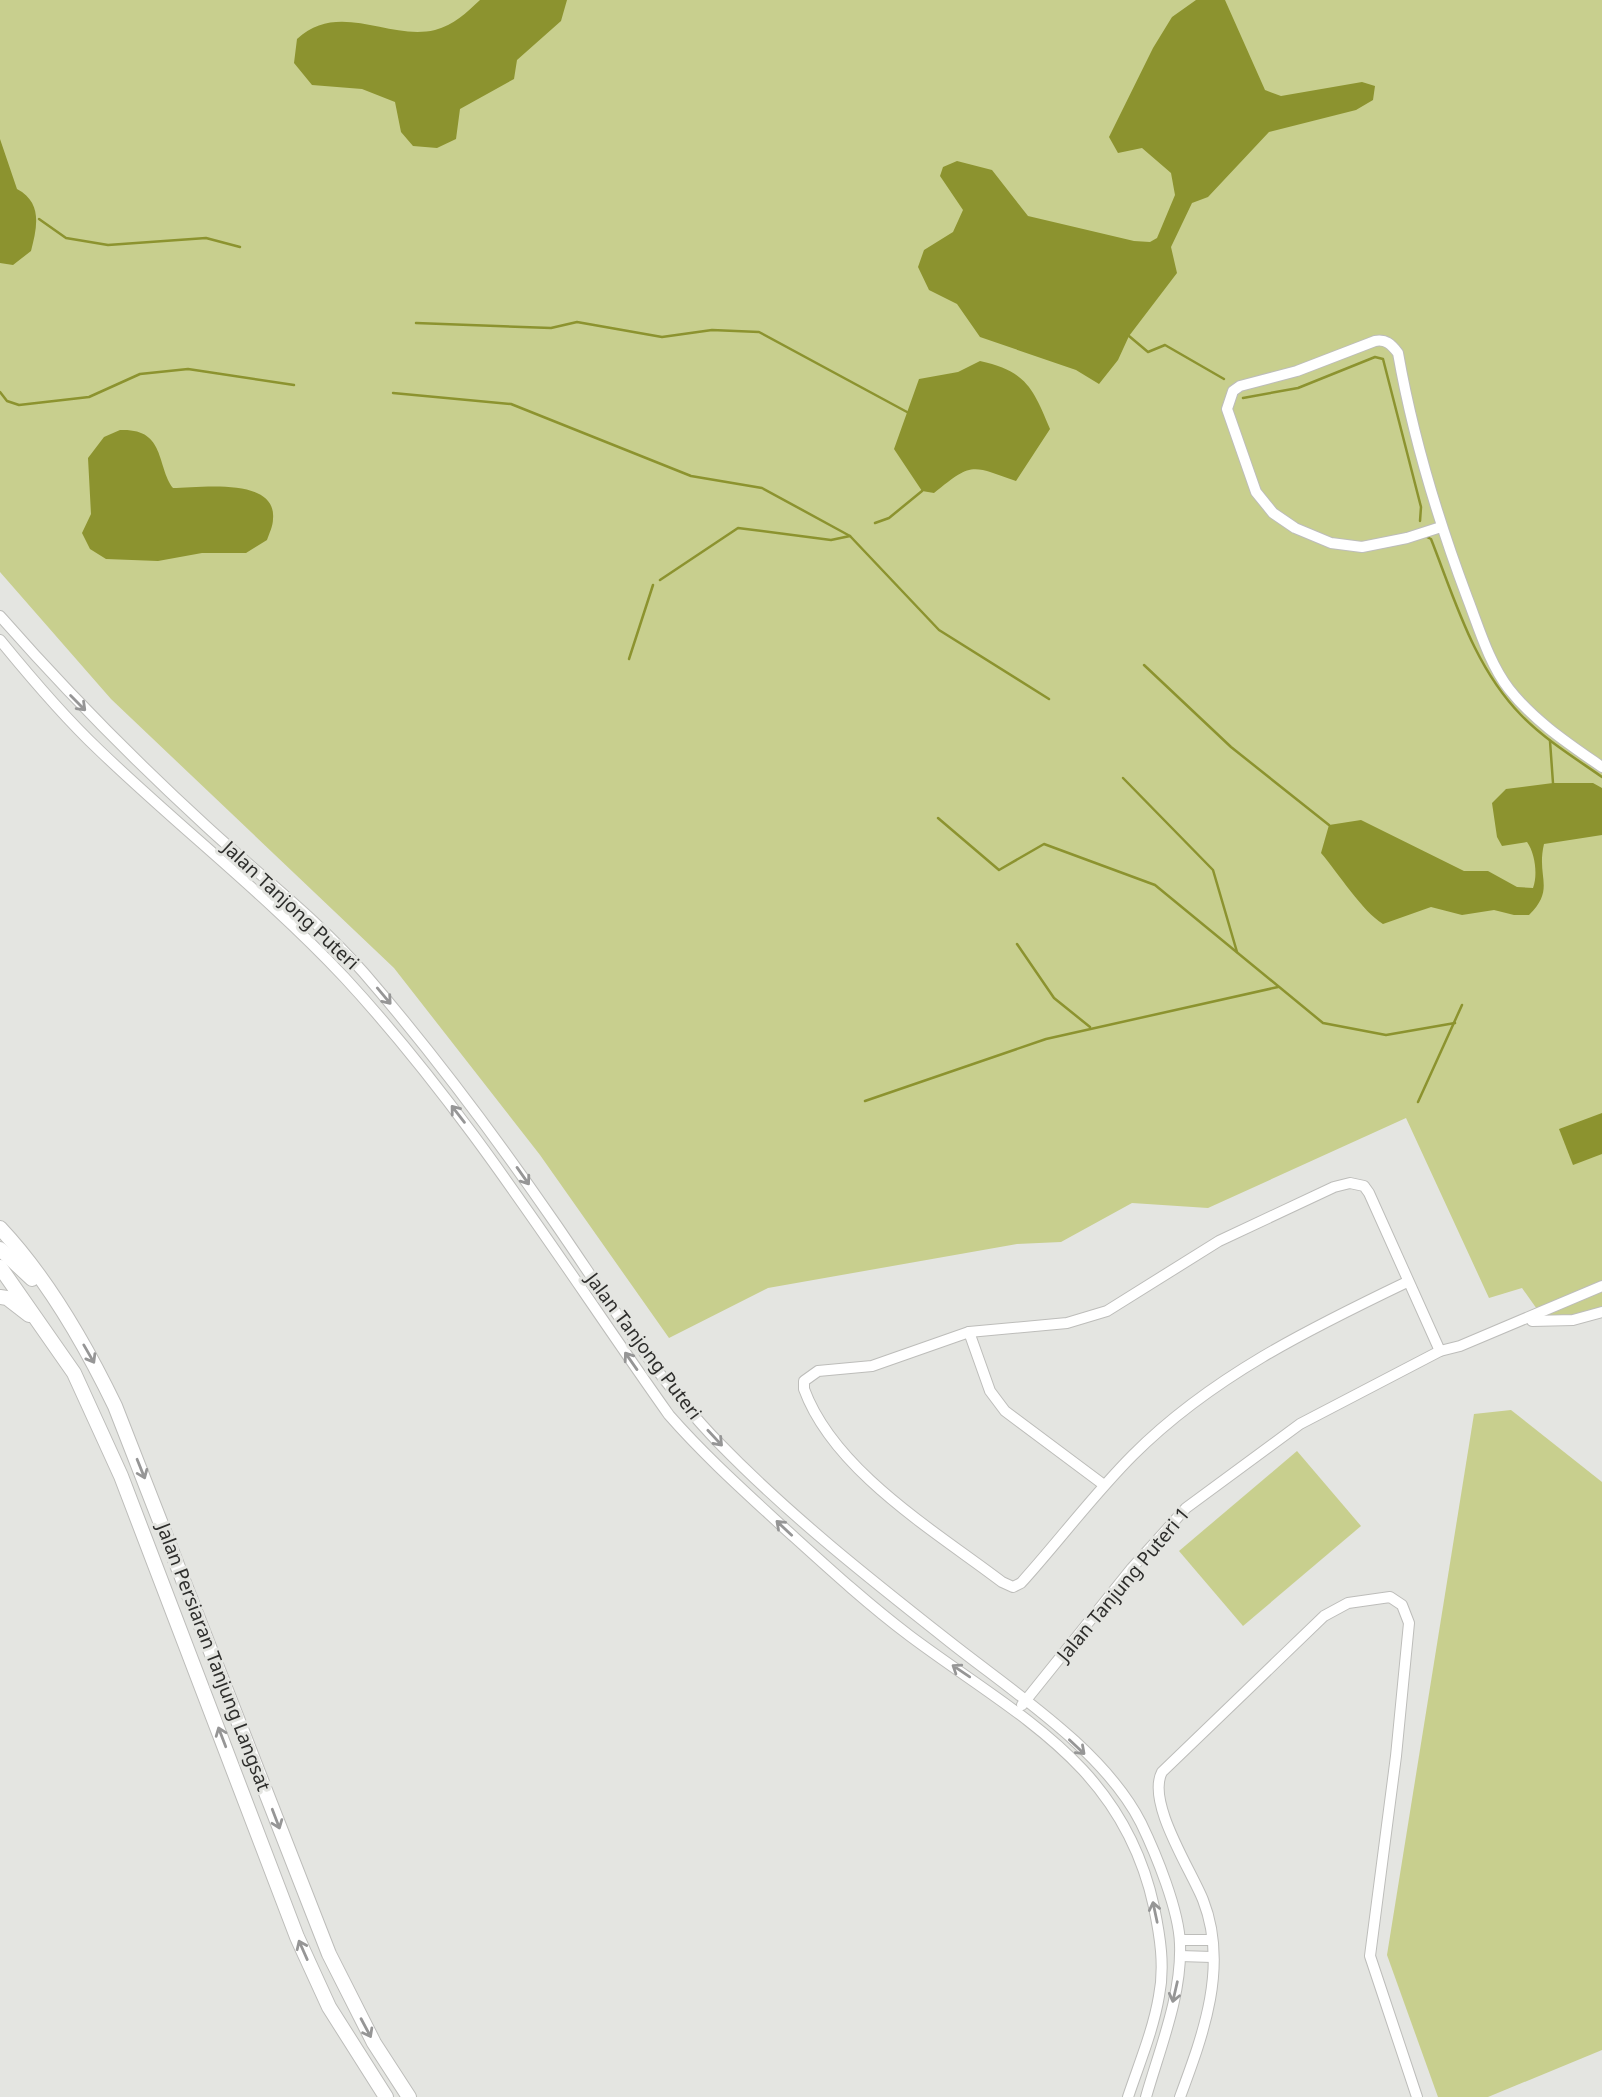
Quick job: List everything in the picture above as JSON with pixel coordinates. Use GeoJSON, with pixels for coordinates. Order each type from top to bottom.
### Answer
{"type":"FeatureCollection","features":[{"type":"Feature","properties":{"kind":"main road","name":"Jalan Persiaran Tanjung Langsat"},"geometry":{"type":"LineString","coordinates":[[0,1228],[58,1305],[93,1361],[121,1420],[329,1954],[374,2043],[409,2097]]}},
{"type":"Feature","properties":{"kind":"main road"},"geometry":{"type":"LineString","coordinates":[[0,1249],[58,1305]]}},
{"type":"Feature","properties":{"kind":"main road","name":"Jalan Persiaran Tanjung Langsat"},"geometry":{"type":"LineString","coordinates":[[0,1267],[74,1373],[121,1476],[297,1937],[329,2007],[382,2094]]}},
{"type":"Feature","properties":{"kind":"main road"},"geometry":{"type":"LineString","coordinates":[[0,1297],[21,1307],[52,1338]]}},
{"type":"Feature","properties":{"kind":"street"},"geometry":{"type":"LineString","coordinates":[[1441,527],[1407,538],[1362,547],[1331,543],[1295,528],[1273,513],[1256,492],[1227,409],[1233,391],[1240,386],[1297,371],[1375,341],[1383,340],[1392,344],[1398,353],[1410,424],[1441,527],[1487,650],[1508,687],[1536,718],[1602,768]]}},
{"type":"Feature","properties":{"kind":"street","name":"Jalan Tanjong Puteri"},"geometry":{"type":"LineString","coordinates":[[0,616],[58,683],[206,827],[324,931],[360,968],[482,1117],[601,1290],[682,1401],[718,1442],[863,1574],[1021,1706],[1104,1771],[1126,1798],[1141,1824],[1161,1875],[1180,1940],[1177,1984],[1146,2097]]}},
{"type":"Feature","properties":{"kind":"street","name":"Jalan Tanjong Puteri"},"geometry":{"type":"LineString","coordinates":[[0,640],[46,696],[97,749],[311,943],[408,1050],[468,1127],[669,1415],[704,1454],[850,1589],[912,1637],[1021,1706],[1097,1784],[1119,1814],[1136,1846],[1149,1884],[1160,1938],[1160,1995],[1128,2097]]}},
{"type":"Feature","properties":{"kind":"street"},"geometry":{"type":"LineString","coordinates":[[46,696],[58,683]]}},
{"type":"Feature","properties":{"kind":"street"},"geometry":{"type":"LineString","coordinates":[[1407,1282],[1316,1326],[1247,1364],[1136,1453],[1104,1485],[1021,1583],[1008,1586],[855,1466],[828,1434],[807,1398],[804,1381],[818,1371],[872,1366],[969,1332],[1067,1323],[1107,1311],[1219,1241],[1334,1187],[1350,1183],[1364,1186],[1369,1193],[1440,1351]]}},
{"type":"Feature","properties":{"kind":"street","name":"Jalan Tanjung Puteri 1"},"geometry":{"type":"LineString","coordinates":[[1021,1706],[1132,1568],[1186,1508],[1300,1423],[1440,1351],[1519,1323],[1602,1286]]}},
{"type":"Feature","properties":{"kind":"street"},"geometry":{"type":"LineString","coordinates":[[1519,1323],[1573,1320],[1602,1312]]}},
{"type":"Feature","properties":{"kind":"street"},"geometry":{"type":"LineString","coordinates":[[969,1332],[990,1391],[1005,1411],[1104,1485]]}},
{"type":"Feature","properties":{"kind":"street"},"geometry":{"type":"LineString","coordinates":[[1180,2097],[1204,2033],[1210,2004],[1212,1940],[1203,1902],[1161,1805],[1158,1781],[1162,1772],[1324,1616],[1348,1603],[1377,1598],[1394,1599],[1402,1605],[1409,1623],[1395,1769],[1370,1956],[1417,2097]]}},
{"type":"Feature","properties":{"kind":"street"},"geometry":{"type":"LineString","coordinates":[[1136,1846],[1133,1830],[1141,1824]]}},
{"type":"Feature","properties":{"kind":"street"},"geometry":{"type":"LineString","coordinates":[[1180,1940],[1212,1940]]}},
{"type":"Feature","properties":{"kind":"street"},"geometry":{"type":"LineString","coordinates":[[1180,1956],[1212,1957]]}},
{"type":"Feature","properties":{"kind":"shaded area"},"geometry":{"type":"Polygon","coordinates":[[[0,0],[1602,0],[1602,1312],[1544,1319],[1522,1288],[1489,1298],[1406,1118],[1208,1208],[1132,1203],[1061,1242],[1017,1244],[768,1288],[669,1338],[540,1155],[394,968],[111,699],[0,572],[0,0]]]}},
{"type":"Feature","properties":{"kind":"shaded area"},"geometry":{"type":"Polygon","coordinates":[[[480,0],[567,0],[561,21],[517,60],[514,79],[460,109],[456,139],[437,148],[413,146],[401,132],[395,102],[362,89],[312,85],[294,63],[297,39],[313,28],[347,22],[400,31],[435,30],[454,22],[480,0]]]}},
{"type":"Feature","properties":{"kind":"shaded area"},"geometry":{"type":"Polygon","coordinates":[[[1196,0],[1225,0],[1265,90],[1281,96],[1362,82],[1375,86],[1373,100],[1356,110],[1269,132],[1208,197],[1192,203],[1171,247],[1177,273],[1129,336],[1118,360],[1099,384],[1076,370],[980,337],[957,304],[929,290],[918,267],[924,250],[953,232],[963,210],[940,176],[943,167],[957,161],[992,170],[1028,216],[1134,241],[1150,242],[1157,238],[1175,195],[1171,173],[1142,148],[1118,153],[1109,137],[1153,48],[1172,17],[1196,0]]]}},
{"type":"Feature","properties":{"kind":"shaded area"},"geometry":{"type":"Polygon","coordinates":[[[0,139],[17,189],[31,201],[36,216],[31,251],[13,265],[0,263],[0,139]]]}},
{"type":"Feature","properties":{"kind":"shaded area"},"geometry":{"type":"Polygon","coordinates":[[[980,361],[1008,370],[1026,383],[1050,429],[1016,481],[972,469],[934,493],[922,491],[894,449],[919,379],[958,372],[980,361]]]}},
{"type":"Feature","properties":{"kind":"shaded area"},"geometry":{"type":"Polygon","coordinates":[[[120,430],[135,431],[153,441],[173,488],[234,487],[263,496],[271,505],[273,519],[267,540],[246,553],[202,553],[158,561],[106,559],[90,549],[82,533],[91,514],[88,458],[104,437],[120,430]]]}},
{"type":"Feature","properties":{"kind":"shaded area"},"geometry":{"type":"Polygon","coordinates":[[[1553,783],[1593,783],[1602,788],[1602,835],[1544,844],[1544,890],[1537,906],[1529,915],[1514,915],[1494,910],[1462,915],[1431,907],[1383,924],[1359,901],[1321,853],[1329,825],[1361,820],[1464,871],[1488,871],[1517,887],[1533,888],[1535,871],[1530,847],[1527,842],[1502,846],[1497,837],[1492,803],[1506,789],[1553,783]]]}},
{"type":"Feature","properties":{"kind":"shaded area"},"geometry":{"type":"Polygon","coordinates":[[[1602,1113],[1602,1154],[1573,1165],[1559,1129],[1602,1113]]]}},
{"type":"Feature","properties":{"kind":"shaded area"},"geometry":{"type":"Polygon","coordinates":[[[1511,1410],[1602,1482],[1602,2050],[1488,2097],[1438,2097],[1387,1955],[1474,1414],[1511,1410]]]}},
{"type":"Feature","properties":{"kind":"shaded area"},"geometry":{"type":"Polygon","coordinates":[[[1297,1451],[1361,1526],[1243,1626],[1179,1551],[1297,1451]]]}},
{"type":"Feature","properties":{"kind":"waterway"},"geometry":{"type":"LineString","coordinates":[[39,219],[66,238],[108,245],[206,238],[240,247]]}},
{"type":"Feature","properties":{"kind":"waterway"},"geometry":{"type":"LineString","coordinates":[[416,323],[551,328],[577,322],[662,337],[712,330],[759,332],[907,412]]}},
{"type":"Feature","properties":{"kind":"waterway"},"geometry":{"type":"LineString","coordinates":[[1129,336],[1148,352],[1165,345],[1224,379]]}},
{"type":"Feature","properties":{"kind":"waterway"},"geometry":{"type":"LineString","coordinates":[[1243,398],[1298,388],[1375,357],[1383,359],[1421,507],[1420,521]]}},
{"type":"Feature","properties":{"kind":"waterway"},"geometry":{"type":"LineString","coordinates":[[0,392],[7,401],[19,405],[89,397],[140,374],[188,369],[294,385]]}},
{"type":"Feature","properties":{"kind":"waterway"},"geometry":{"type":"LineString","coordinates":[[393,393],[511,404],[691,476],[762,488],[850,536],[939,630],[1049,699]]}},
{"type":"Feature","properties":{"kind":"waterway"},"geometry":{"type":"LineString","coordinates":[[875,523],[889,518],[922,491]]}},
{"type":"Feature","properties":{"kind":"waterway"},"geometry":{"type":"LineString","coordinates":[[660,580],[738,528],[831,540],[850,536]]}},
{"type":"Feature","properties":{"kind":"waterway"},"geometry":{"type":"LineString","coordinates":[[1427,537],[1431,539],[1467,632],[1490,676],[1521,715],[1560,748],[1602,777]]}},
{"type":"Feature","properties":{"kind":"waterway"},"geometry":{"type":"LineString","coordinates":[[629,659],[653,585]]}},
{"type":"Feature","properties":{"kind":"waterway"},"geometry":{"type":"LineString","coordinates":[[1144,665],[1231,747],[1329,825]]}},
{"type":"Feature","properties":{"kind":"waterway"},"geometry":{"type":"LineString","coordinates":[[1550,741],[1553,783]]}},
{"type":"Feature","properties":{"kind":"waterway"},"geometry":{"type":"LineString","coordinates":[[1123,778],[1213,870],[1237,952]]}},
{"type":"Feature","properties":{"kind":"waterway"},"geometry":{"type":"LineString","coordinates":[[938,818],[999,870],[1044,844],[1155,885],[1323,1023],[1386,1035],[1455,1023]]}},
{"type":"Feature","properties":{"kind":"waterway"},"geometry":{"type":"LineString","coordinates":[[1017,944],[1054,998],[1090,1027]]}},
{"type":"Feature","properties":{"kind":"waterway"},"geometry":{"type":"LineString","coordinates":[[865,1101],[1046,1039],[1278,987]]}},
{"type":"Feature","properties":{"kind":"waterway"},"geometry":{"type":"LineString","coordinates":[[1418,1102],[1462,1005]]}}]}
